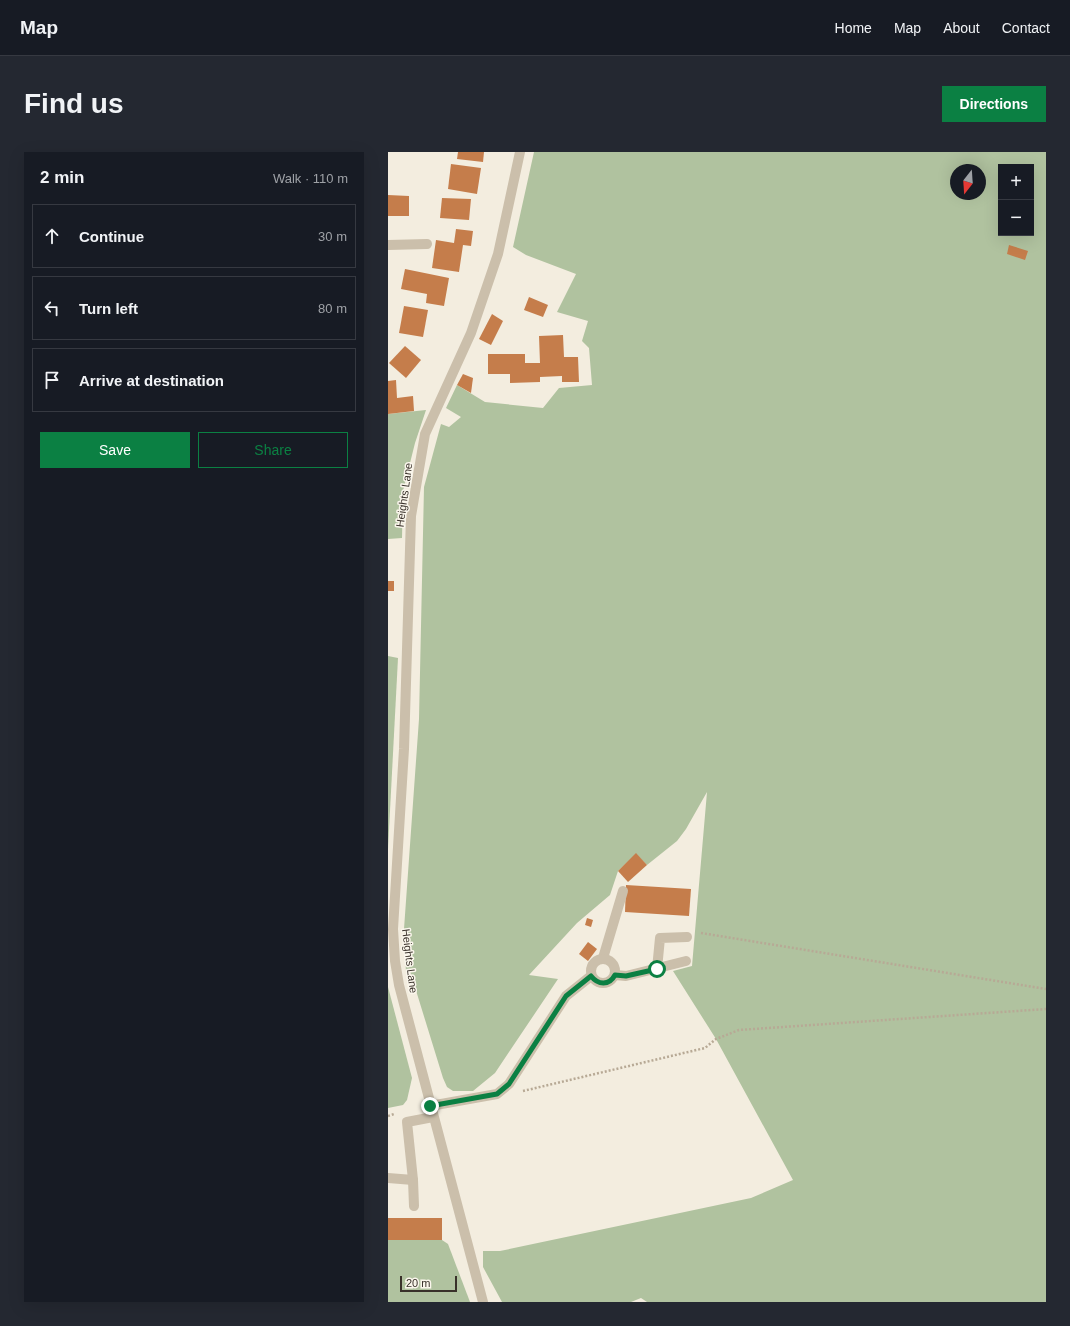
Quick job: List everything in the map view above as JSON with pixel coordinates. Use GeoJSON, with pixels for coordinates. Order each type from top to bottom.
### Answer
{"type":"FeatureCollection","features":[{"type":"Feature","properties":{"kind":"street","name":"Heights Lane"},"geometry":{"type":"LineString","coordinates":[[483,1302],[399,986],[395,961],[393,929],[404,749],[411,516],[426,434],[471,333],[498,254],[520,152]]}},
{"type":"Feature","properties":{"kind":"street"},"geometry":{"type":"LineString","coordinates":[[388,245],[427,244]]}},
{"type":"Feature","properties":{"kind":"street"},"geometry":{"type":"LineString","coordinates":[[602,958],[610,961],[615,967],[615,975],[613,979],[605,983],[597,982],[591,976],[590,972],[592,964],[602,958],[623,891]]}},
{"type":"Feature","properties":{"kind":"street"},"geometry":{"type":"LineString","coordinates":[[657,969],[660,938],[691,934]]}},
{"type":"Feature","properties":{"kind":"street"},"geometry":{"type":"LineString","coordinates":[[615,975],[626,976],[686,962]]}},
{"type":"Feature","properties":{"kind":"street"},"geometry":{"type":"LineString","coordinates":[[430,1106],[497,1094],[509,1084],[566,996],[591,976]]}},
{"type":"Feature","properties":{"kind":"street"},"geometry":{"type":"LineString","coordinates":[[414,1206],[407,1122],[433,1117]]}},
{"type":"Feature","properties":{"kind":"street"},"geometry":{"type":"LineString","coordinates":[[388,1178],[413,1180]]}},
{"type":"Feature","properties":{"kind":"path"},"geometry":{"type":"LineString","coordinates":[[691,934],[1046,989]]}},
{"type":"Feature","properties":{"kind":"path"},"geometry":{"type":"LineString","coordinates":[[497,1094],[542,1086],[705,1048],[716,1039],[739,1030],[1046,1009]]}},
{"type":"Feature","properties":{"kind":"green space"},"geometry":{"type":"Polygon","coordinates":[[[534,152],[1046,152],[1046,1302],[647,1302],[641,1298],[631,1302],[502,1302],[483,1267],[483,1251],[500,1251],[751,1198],[793,1180],[716,1039],[673,971],[692,966],[707,792],[686,829],[677,841],[647,865],[636,854],[618,871],[610,895],[577,923],[529,975],[558,979],[495,1073],[473,1091],[453,1091],[447,1087],[410,971],[406,973],[404,929],[419,719],[424,487],[441,424],[449,427],[461,417],[446,408],[457,385],[485,402],[543,408],[559,388],[592,385],[589,348],[582,341],[588,321],[557,312],[576,274],[526,255],[513,247],[534,152]]]}},
{"type":"Feature","properties":{"kind":"green space"},"geometry":{"type":"Polygon","coordinates":[[[426,410],[415,443],[403,491],[402,538],[388,539],[388,414],[426,410]]]}},
{"type":"Feature","properties":{"kind":"green space"},"geometry":{"type":"Polygon","coordinates":[[[388,656],[398,658],[388,849],[388,656]]]}},
{"type":"Feature","properties":{"kind":"green space"},"geometry":{"type":"Polygon","coordinates":[[[388,987],[412,1078],[407,1100],[403,1105],[388,1108],[388,987]]]}},
{"type":"Feature","properties":{"kind":"green space"},"geometry":{"type":"Polygon","coordinates":[[[388,1240],[442,1240],[448,1244],[470,1302],[388,1302],[388,1240]]]}},
{"type":"Feature","properties":{"kind":"building"},"geometry":{"type":"Polygon","coordinates":[[[458,152],[484,152],[483,162],[457,159],[458,152]]]}},
{"type":"Feature","properties":{"kind":"building"},"geometry":{"type":"Polygon","coordinates":[[[451,164],[481,168],[477,194],[448,189],[451,164]]]}},
{"type":"Feature","properties":{"kind":"building"},"geometry":{"type":"Polygon","coordinates":[[[388,195],[409,196],[409,216],[388,216],[388,195]]]}},
{"type":"Feature","properties":{"kind":"building"},"geometry":{"type":"Polygon","coordinates":[[[442,198],[471,199],[469,220],[440,218],[442,198]]]}},
{"type":"Feature","properties":{"kind":"building"},"geometry":{"type":"Polygon","coordinates":[[[456,229],[473,231],[471,246],[463,245],[459,272],[432,268],[436,240],[454,243],[456,229]]]}},
{"type":"Feature","properties":{"kind":"building"},"geometry":{"type":"Polygon","coordinates":[[[1009,245],[1028,251],[1025,260],[1007,254],[1009,245]]]}},
{"type":"Feature","properties":{"kind":"building"},"geometry":{"type":"Polygon","coordinates":[[[405,269],[449,278],[444,306],[426,303],[427,294],[401,289],[405,269]]]}},
{"type":"Feature","properties":{"kind":"building"},"geometry":{"type":"Polygon","coordinates":[[[529,297],[548,305],[543,317],[524,310],[529,297]]]}},
{"type":"Feature","properties":{"kind":"building"},"geometry":{"type":"Polygon","coordinates":[[[404,306],[428,310],[423,337],[399,333],[404,306]]]}},
{"type":"Feature","properties":{"kind":"building"},"geometry":{"type":"Polygon","coordinates":[[[492,314],[503,321],[491,345],[479,339],[492,314]]]}},
{"type":"Feature","properties":{"kind":"building"},"geometry":{"type":"Polygon","coordinates":[[[563,335],[564,357],[578,357],[579,382],[562,382],[562,376],[540,377],[540,382],[510,383],[510,374],[488,374],[488,354],[525,354],[525,363],[540,363],[539,336],[563,335]]]}},
{"type":"Feature","properties":{"kind":"building"},"geometry":{"type":"Polygon","coordinates":[[[405,346],[421,360],[406,378],[389,363],[405,346]]]}},
{"type":"Feature","properties":{"kind":"building"},"geometry":{"type":"Polygon","coordinates":[[[463,374],[473,378],[471,393],[457,385],[463,374]]]}},
{"type":"Feature","properties":{"kind":"building"},"geometry":{"type":"Polygon","coordinates":[[[396,380],[397,398],[413,396],[414,411],[388,414],[388,381],[396,380]]]}},
{"type":"Feature","properties":{"kind":"building"},"geometry":{"type":"Polygon","coordinates":[[[388,581],[394,581],[394,591],[388,591],[388,581]]]}},
{"type":"Feature","properties":{"kind":"building"},"geometry":{"type":"Polygon","coordinates":[[[636,853],[647,865],[628,882],[618,871],[636,853]]]}},
{"type":"Feature","properties":{"kind":"building"},"geometry":{"type":"Polygon","coordinates":[[[626,885],[691,889],[689,916],[625,912],[626,885]]]}},
{"type":"Feature","properties":{"kind":"building"},"geometry":{"type":"Polygon","coordinates":[[[587,918],[593,920],[591,927],[585,925],[587,918]]]}},
{"type":"Feature","properties":{"kind":"building"},"geometry":{"type":"Polygon","coordinates":[[[588,942],[597,949],[588,961],[579,954],[588,942]]]}},
{"type":"Feature","properties":{"kind":"building"},"geometry":{"type":"Polygon","coordinates":[[[388,1218],[442,1218],[442,1240],[388,1240],[388,1218]]]}},
{"type":"Feature","properties":{"kind":"route"},"geometry":{"type":"LineString","coordinates":[[430,1106],[497,1094],[509,1084],[566,996],[591,976],[597,982],[605,983],[610,982],[615,975],[626,976],[657,969]]}}]}
